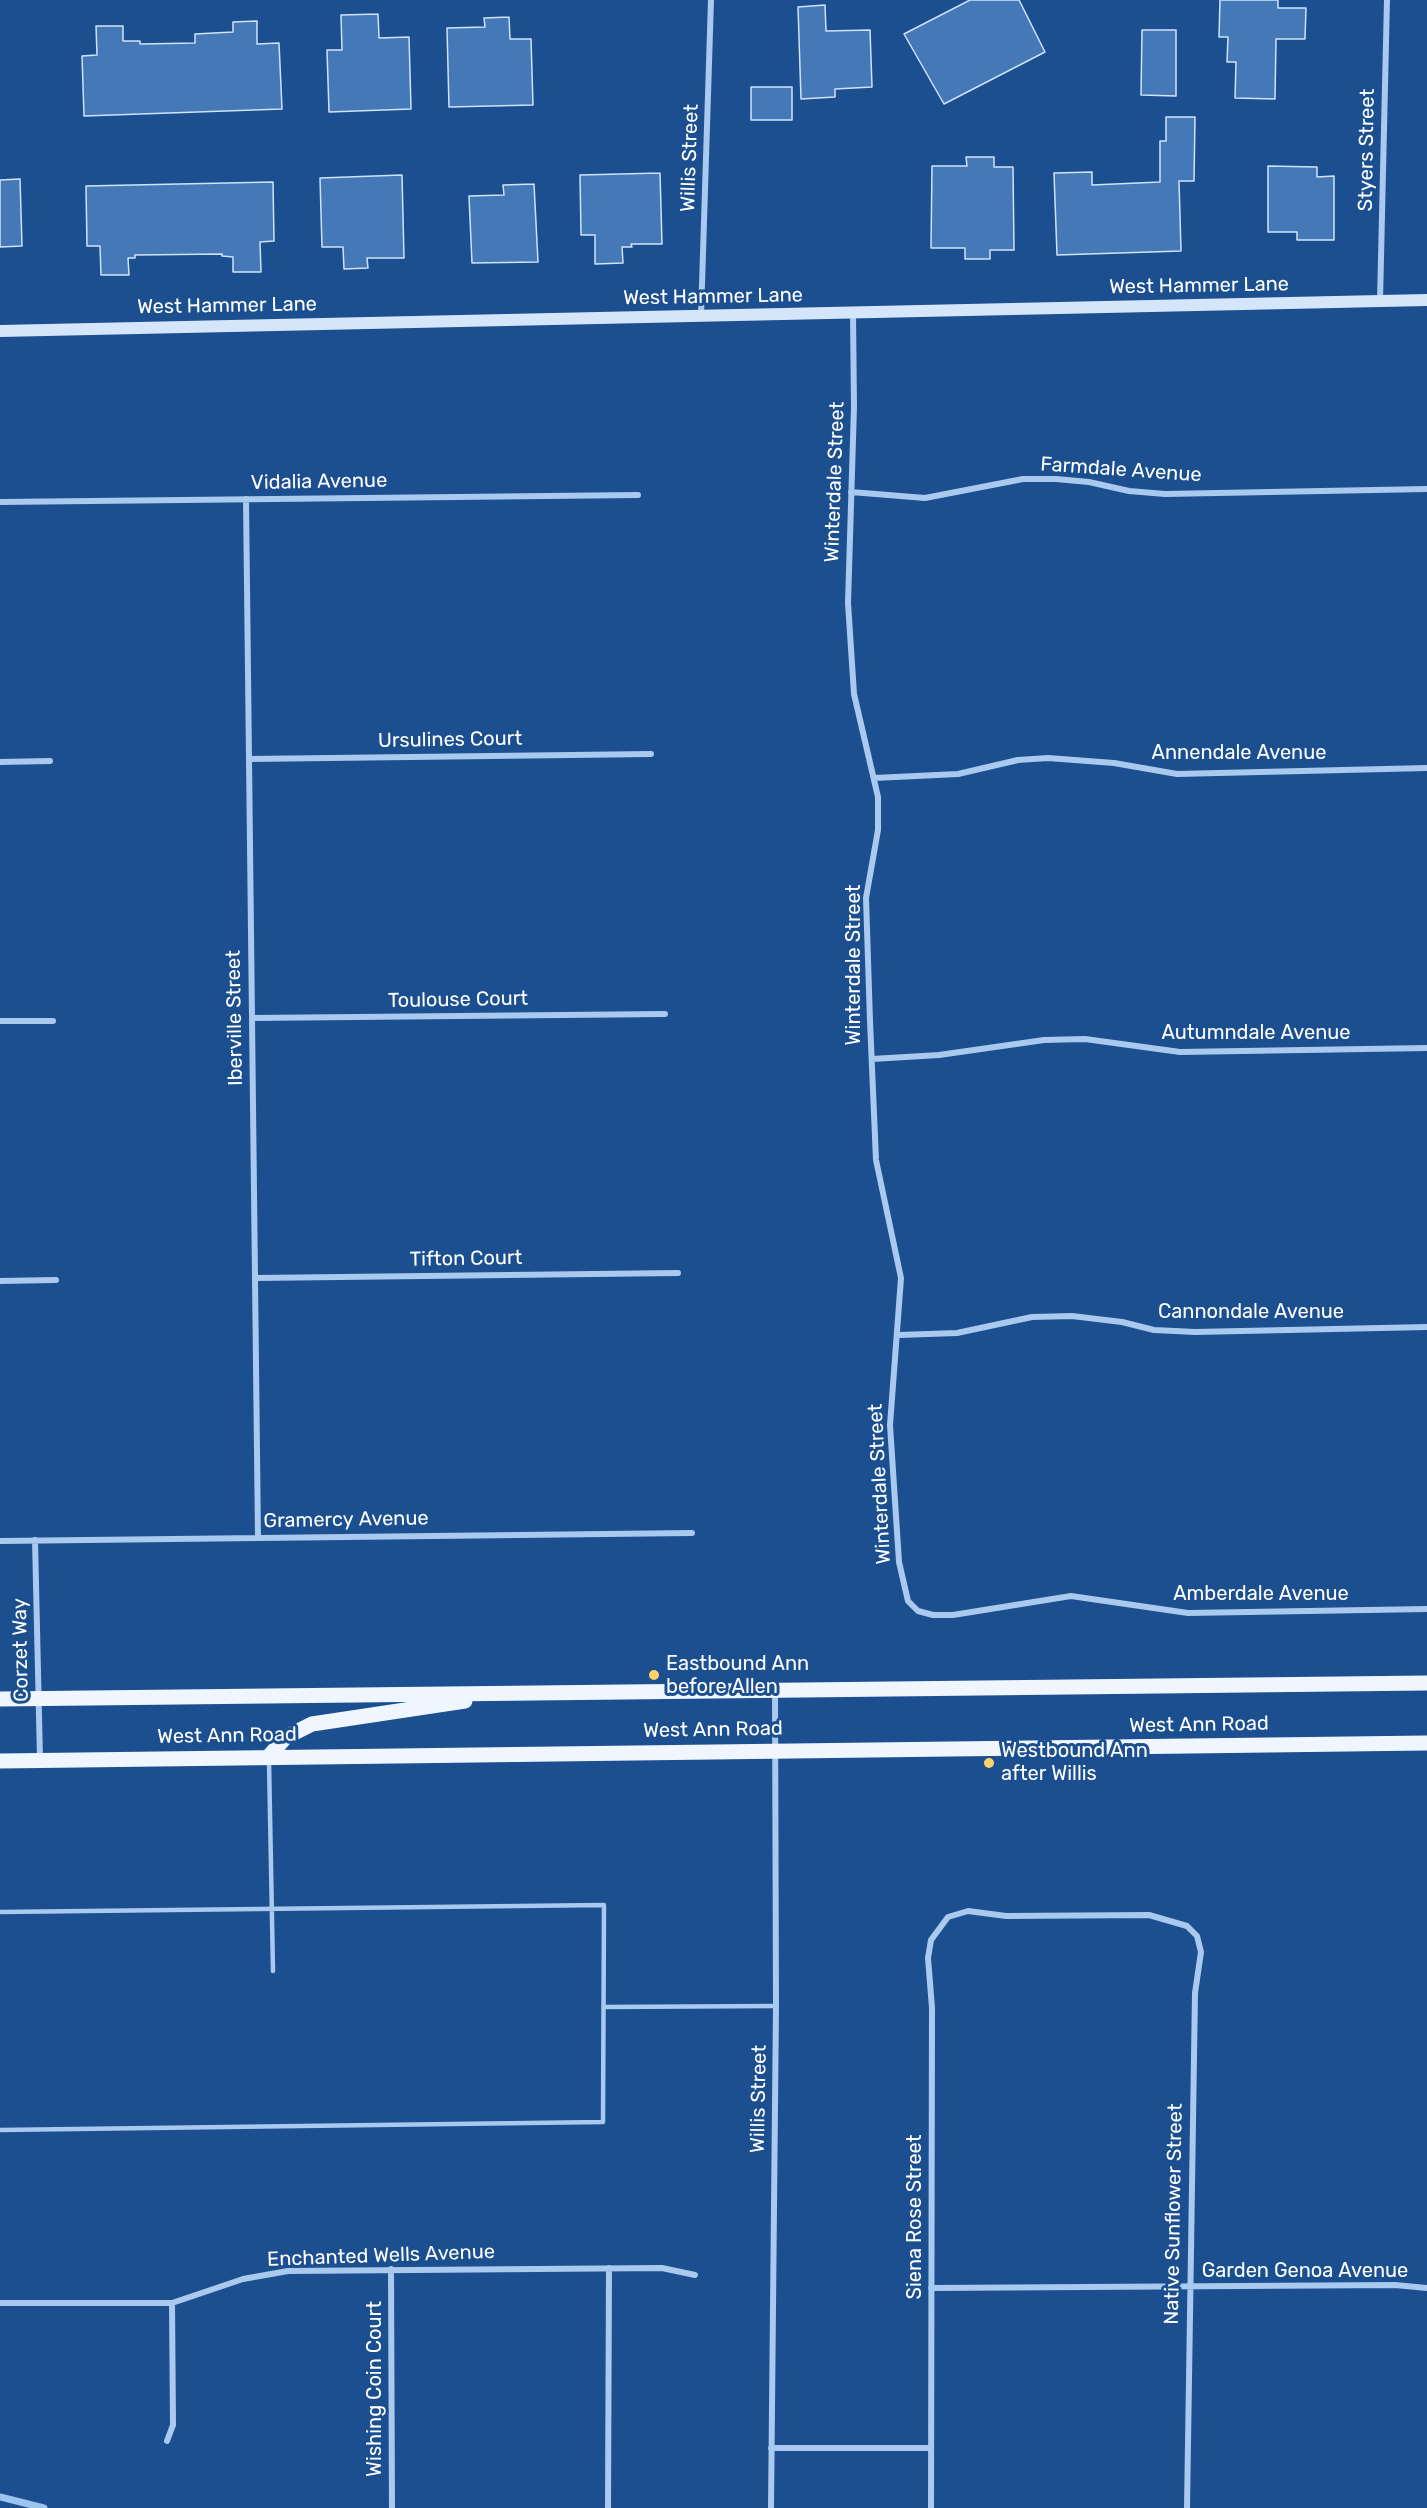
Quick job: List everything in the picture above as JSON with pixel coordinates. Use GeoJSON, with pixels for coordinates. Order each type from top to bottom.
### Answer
{"type":"FeatureCollection","features":[{"type":"Feature","properties":{"kind":"main road","name":"West Ann Road"},"geometry":{"type":"LineString","coordinates":[[0,1699],[1427,1683]]}},
{"type":"Feature","properties":{"kind":"main road"},"geometry":{"type":"LineString","coordinates":[[269,1756],[286,1737],[312,1724],[522,1693]]}},
{"type":"Feature","properties":{"kind":"main road","name":"West Ann Road"},"geometry":{"type":"LineString","coordinates":[[0,1761],[1427,1743]]}},
{"type":"Feature","properties":{"kind":"street","name":"Willis Street"},"geometry":{"type":"LineString","coordinates":[[701,316],[711,0]]}},
{"type":"Feature","properties":{"kind":"street","name":"Styers Street"},"geometry":{"type":"LineString","coordinates":[[1380,301],[1387,0]]}},
{"type":"Feature","properties":{"kind":"street","name":"West Hammer Lane"},"geometry":{"type":"LineString","coordinates":[[0,330],[853,314],[1427,300]]}},
{"type":"Feature","properties":{"kind":"street","name":"Winterdale Street"},"geometry":{"type":"LineString","coordinates":[[853,314],[854,406],[848,603],[850,659],[854,694],[878,797],[878,830],[866,898],[876,1160],[901,1278],[899,1335],[890,1425],[899,1562],[908,1601],[918,1611]]}},
{"type":"Feature","properties":{"kind":"street","name":"Farmdale Avenue"},"geometry":{"type":"LineString","coordinates":[[851,492],[925,498],[1023,479],[1056,479],[1166,494],[1427,489]]}},
{"type":"Feature","properties":{"kind":"street","name":"Vidalia Avenue"},"geometry":{"type":"LineString","coordinates":[[0,502],[638,495]]}},
{"type":"Feature","properties":{"kind":"street","name":"Iberville Street"},"geometry":{"type":"LineString","coordinates":[[246,499],[258,1538]]}},
{"type":"Feature","properties":{"kind":"street","name":"Ursulines Court"},"geometry":{"type":"LineString","coordinates":[[249,759],[651,754]]}},
{"type":"Feature","properties":{"kind":"street","name":"Annendale Avenue"},"geometry":{"type":"LineString","coordinates":[[873,778],[958,774],[1018,760],[1048,758],[1114,763],[1177,774],[1427,768]]}},
{"type":"Feature","properties":{"kind":"street"},"geometry":{"type":"LineString","coordinates":[[0,762],[50,761]]}},
{"type":"Feature","properties":{"kind":"street","name":"Toulouse Court"},"geometry":{"type":"LineString","coordinates":[[252,1018],[665,1014]]}},
{"type":"Feature","properties":{"kind":"street"},"geometry":{"type":"LineString","coordinates":[[0,1021],[53,1021]]}},
{"type":"Feature","properties":{"kind":"street","name":"Autumndale Avenue"},"geometry":{"type":"LineString","coordinates":[[872,1059],[939,1055],[1044,1040],[1086,1039],[1180,1052],[1427,1048]]}},
{"type":"Feature","properties":{"kind":"street","name":"Tifton Court"},"geometry":{"type":"LineString","coordinates":[[255,1278],[678,1273]]}},
{"type":"Feature","properties":{"kind":"street"},"geometry":{"type":"LineString","coordinates":[[0,1281],[56,1280]]}},
{"type":"Feature","properties":{"kind":"street","name":"Cannondale Avenue"},"geometry":{"type":"LineString","coordinates":[[899,1335],[957,1333],[1032,1317],[1072,1316],[1122,1322],[1154,1330],[1195,1332],[1427,1327]]}},
{"type":"Feature","properties":{"kind":"street","name":"Gramercy Avenue"},"geometry":{"type":"LineString","coordinates":[[0,1541],[692,1533]]}},
{"type":"Feature","properties":{"kind":"street","name":"Corzet Way"},"geometry":{"type":"LineString","coordinates":[[35,1540],[40,1760]]}},
{"type":"Feature","properties":{"kind":"street","name":"Amberdale Avenue"},"geometry":{"type":"LineString","coordinates":[[918,1611],[933,1615],[953,1615],[1071,1596],[1188,1613],[1427,1609]]}},
{"type":"Feature","properties":{"kind":"street","name":"Willis Street"},"geometry":{"type":"LineString","coordinates":[[771,2508],[776,2006],[775,1690]]}},
{"type":"Feature","properties":{"kind":"street","name":"Native Sunflower Street"},"geometry":{"type":"LineString","coordinates":[[939,1928],[948,1917],[968,1911],[1006,1916],[1149,1915],[1187,1926],[1197,1936],[1201,1952],[1195,1993],[1187,2508]]}},
{"type":"Feature","properties":{"kind":"street","name":"Siena Rose Street"},"geometry":{"type":"LineString","coordinates":[[931,2508],[932,2008],[928,1958],[931,1940],[939,1928]]}},
{"type":"Feature","properties":{"kind":"street"},"geometry":{"type":"LineString","coordinates":[[608,2508],[609,2268]]}},
{"type":"Feature","properties":{"kind":"street","name":"Enchanted Wells Avenue"},"geometry":{"type":"LineString","coordinates":[[0,2303],[172,2303],[243,2279],[288,2271],[662,2268],[695,2274]]}},
{"type":"Feature","properties":{"kind":"street","name":"Wishing Coin Court"},"geometry":{"type":"LineString","coordinates":[[391,2269],[392,2508]]}},
{"type":"Feature","properties":{"kind":"street","name":"Garden Genoa Avenue"},"geometry":{"type":"LineString","coordinates":[[931,2288],[1395,2285],[1427,2288]]}},
{"type":"Feature","properties":{"kind":"street"},"geometry":{"type":"LineString","coordinates":[[167,2441],[173,2425],[172,2303]]}},
{"type":"Feature","properties":{"kind":"street"},"geometry":{"type":"LineString","coordinates":[[771,2448],[931,2448]]}},
{"type":"Feature","properties":{"kind":"lane"},"geometry":{"type":"LineString","coordinates":[[269,1756],[273,1971]]}},
{"type":"Feature","properties":{"kind":"lane"},"geometry":{"type":"LineString","coordinates":[[0,1912],[604,1905],[603,2122],[0,2130]]}},
{"type":"Feature","properties":{"kind":"lane"},"geometry":{"type":"LineString","coordinates":[[604,2007],[776,2006]]}},
{"type":"Feature","properties":{"kind":"building"},"geometry":{"type":"Polygon","coordinates":[[[970,0],[1019,0],[1045,52],[944,104],[904,34],[970,0]]]}},
{"type":"Feature","properties":{"kind":"building"},"geometry":{"type":"Polygon","coordinates":[[[1220,0],[1278,0],[1278,8],[1306,8],[1305,39],[1276,39],[1275,99],[1235,98],[1236,62],[1227,62],[1228,37],[1219,37],[1220,0]]]}},
{"type":"Feature","properties":{"kind":"building"},"geometry":{"type":"Polygon","coordinates":[[[825,5],[826,31],[870,30],[872,87],[835,89],[835,97],[801,99],[798,7],[825,5]]]}},
{"type":"Feature","properties":{"kind":"building"},"geometry":{"type":"Polygon","coordinates":[[[378,14],[379,38],[409,37],[411,109],[329,112],[327,50],[342,50],[341,15],[378,14]]]}},
{"type":"Feature","properties":{"kind":"building"},"geometry":{"type":"Polygon","coordinates":[[[509,17],[510,39],[531,39],[533,105],[449,107],[447,28],[485,27],[484,18],[509,17]]]}},
{"type":"Feature","properties":{"kind":"building"},"geometry":{"type":"Polygon","coordinates":[[[257,21],[257,44],[279,43],[282,109],[84,116],[82,56],[97,55],[96,26],[123,26],[123,41],[140,41],[140,44],[195,43],[195,34],[233,32],[233,22],[257,21]]]}},
{"type":"Feature","properties":{"kind":"building"},"geometry":{"type":"Polygon","coordinates":[[[1142,30],[1176,30],[1176,96],[1141,95],[1142,30]]]}},
{"type":"Feature","properties":{"kind":"building"},"geometry":{"type":"Polygon","coordinates":[[[751,87],[792,87],[792,120],[751,120],[751,87]]]}},
{"type":"Feature","properties":{"kind":"building"},"geometry":{"type":"Polygon","coordinates":[[[1166,117],[1195,117],[1194,181],[1179,181],[1181,251],[1057,255],[1054,173],[1092,172],[1092,185],[1160,182],[1160,141],[1166,141],[1166,117]]]}},
{"type":"Feature","properties":{"kind":"building"},"geometry":{"type":"Polygon","coordinates":[[[966,157],[994,157],[994,167],[1013,167],[1014,250],[990,250],[990,259],[965,259],[965,248],[931,248],[932,166],[967,166],[966,157]]]}},
{"type":"Feature","properties":{"kind":"building"},"geometry":{"type":"Polygon","coordinates":[[[1268,166],[1317,167],[1317,177],[1334,176],[1334,240],[1297,240],[1297,232],[1268,232],[1268,166]]]}},
{"type":"Feature","properties":{"kind":"building"},"geometry":{"type":"Polygon","coordinates":[[[660,173],[662,244],[631,244],[632,247],[622,247],[623,263],[595,264],[595,235],[581,235],[580,175],[660,173]]]}},
{"type":"Feature","properties":{"kind":"building"},"geometry":{"type":"Polygon","coordinates":[[[402,175],[404,258],[367,258],[368,268],[344,269],[343,247],[322,247],[320,178],[402,175]]]}},
{"type":"Feature","properties":{"kind":"building"},"geometry":{"type":"Polygon","coordinates":[[[20,179],[22,246],[0,247],[0,180],[20,179]]]}},
{"type":"Feature","properties":{"kind":"building"},"geometry":{"type":"Polygon","coordinates":[[[273,182],[274,241],[260,242],[261,272],[233,272],[233,257],[222,256],[222,254],[135,255],[135,258],[128,258],[129,275],[101,275],[100,246],[87,246],[86,186],[273,182]]]}},
{"type":"Feature","properties":{"kind":"building"},"geometry":{"type":"Polygon","coordinates":[[[534,184],[538,262],[472,263],[469,196],[504,195],[503,185],[534,184]]]}},
{"type":"Feature","properties":{"kind":"waterway"},"geometry":{"type":"LineString","coordinates":[[0,2497],[44,2508]]}},
{"type":"Feature","properties":{"kind":"place","name":"Eastbound Ann before Allen"},"geometry":{"type":"Point","coordinates":[654,1675]}},
{"type":"Feature","properties":{"kind":"place","name":"Westbound Ann after Willis"},"geometry":{"type":"Point","coordinates":[989,1763]}}]}
